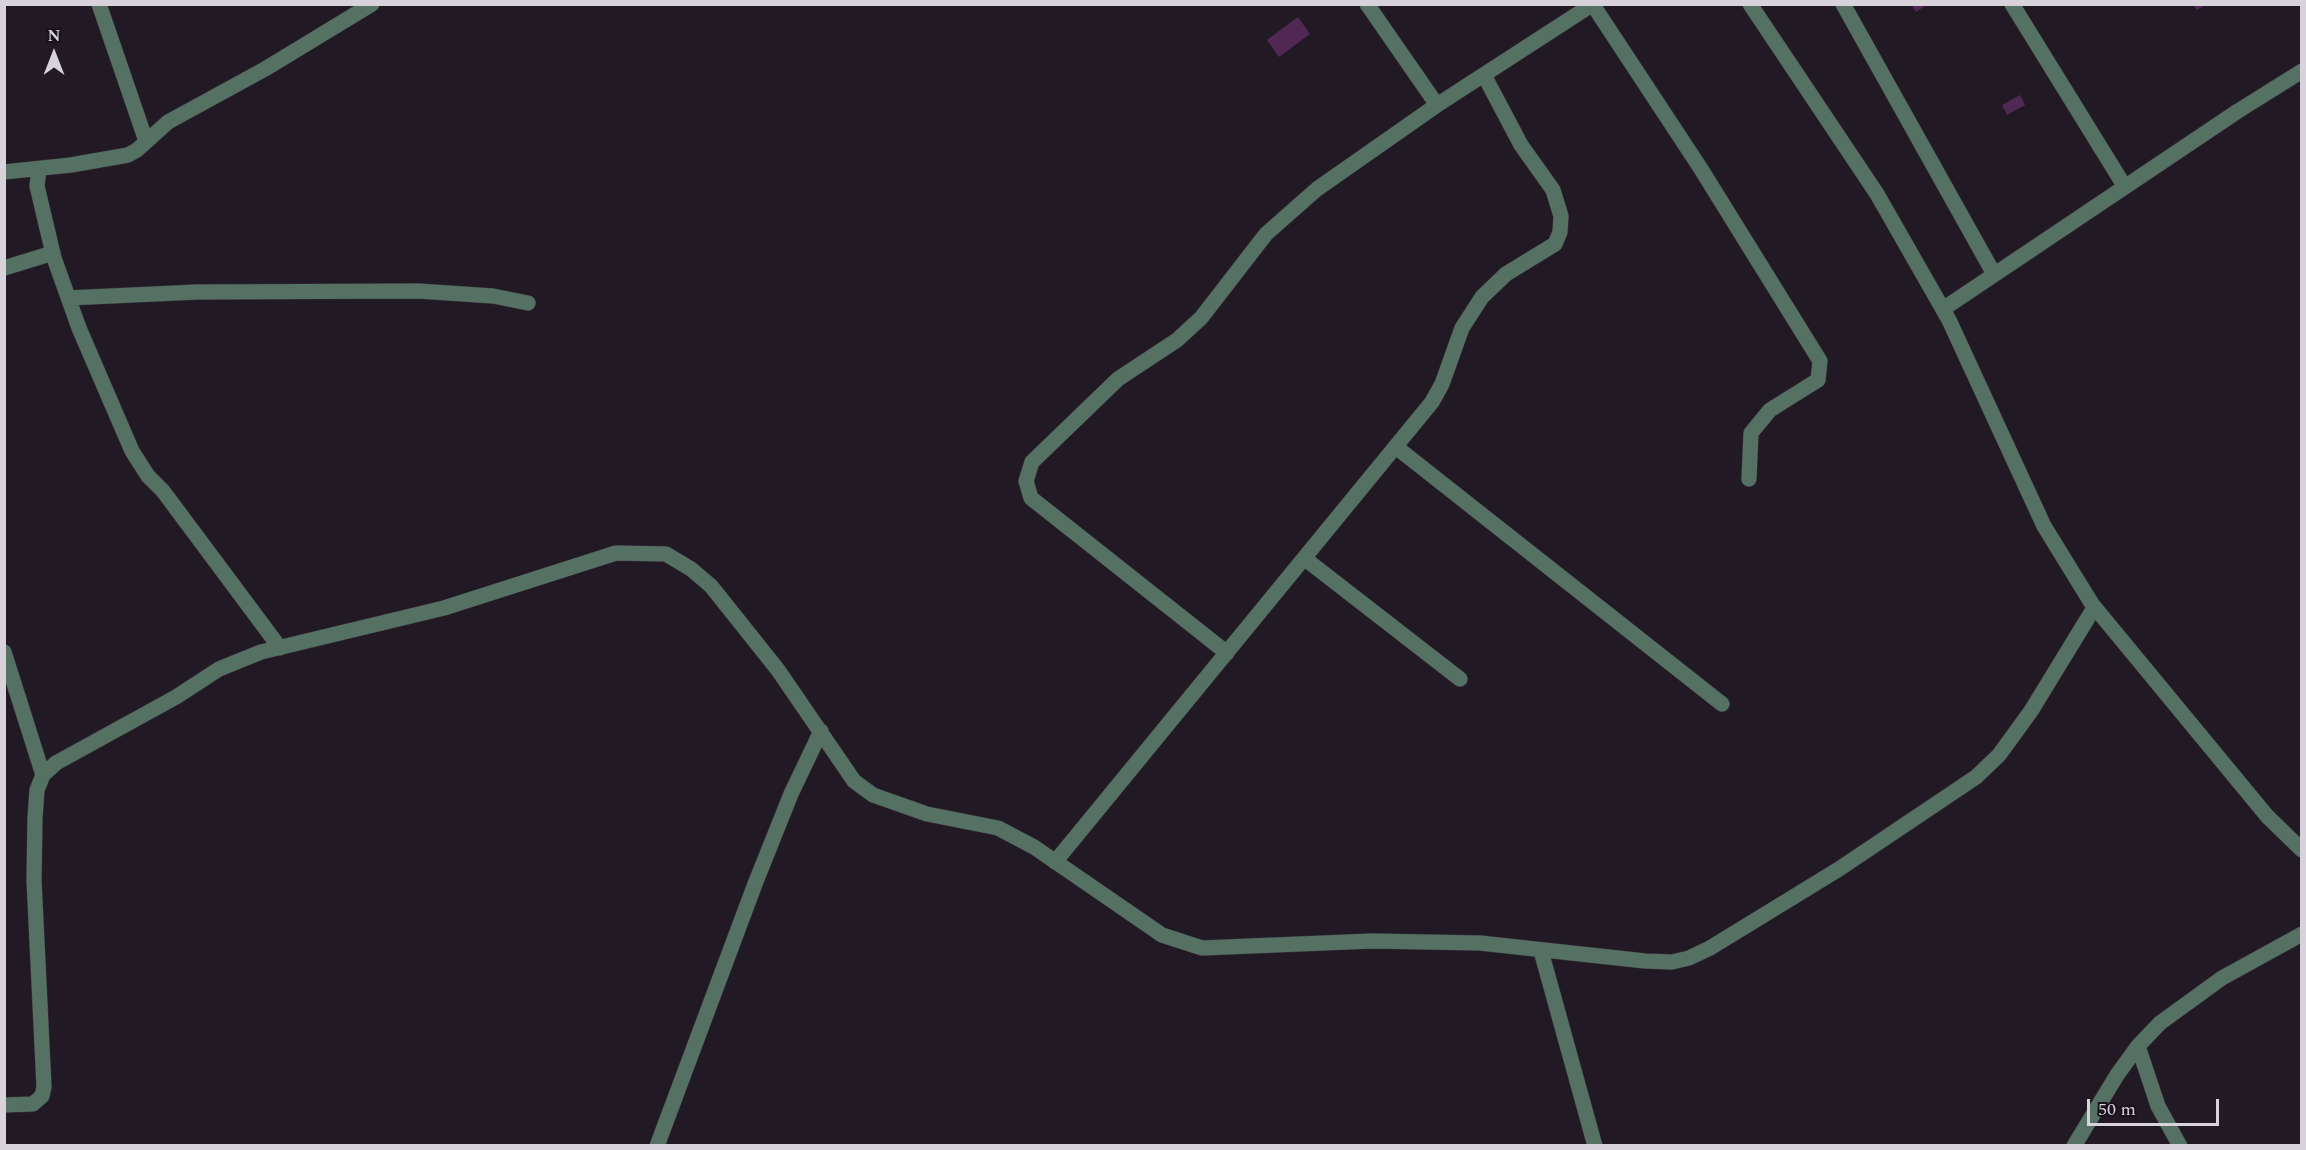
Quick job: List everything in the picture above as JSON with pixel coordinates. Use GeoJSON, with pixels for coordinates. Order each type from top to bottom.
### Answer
{"type":"FeatureCollection","features":[{"type":"Feature","properties":{"kind":"street"},"geometry":{"type":"LineString","coordinates":[[99,4],[146,141]]}},
{"type":"Feature","properties":{"kind":"street"},"geometry":{"type":"LineString","coordinates":[[4,172],[117,158],[137,150],[168,122],[265,69],[372,4]]}},
{"type":"Feature","properties":{"kind":"street"},"geometry":{"type":"LineString","coordinates":[[1367,4],[1437,105]]}},
{"type":"Feature","properties":{"kind":"street"},"geometry":{"type":"LineString","coordinates":[[1750,4],[1877,194],[1942,309],[2043,526],[2094,608],[2267,816],[2301,850]]}},
{"type":"Feature","properties":{"kind":"street"},"geometry":{"type":"LineString","coordinates":[[1844,4],[1994,274]]}},
{"type":"Feature","properties":{"kind":"street"},"geometry":{"type":"LineString","coordinates":[[2013,4],[2125,187]]}},
{"type":"Feature","properties":{"kind":"street"},"geometry":{"type":"LineString","coordinates":[[1227,653],[1031,498],[1026,481],[1032,462],[1118,379],[1177,340],[1201,318],[1266,234],[1317,189],[1437,105],[1593,5],[1707,179],[1820,361],[1818,380],[1770,410],[1751,433],[1749,479]]}},
{"type":"Feature","properties":{"kind":"street"},"geometry":{"type":"LineString","coordinates":[[1942,309],[2301,72]]}},
{"type":"Feature","properties":{"kind":"street"},"geometry":{"type":"LineString","coordinates":[[1055,862],[1432,402],[1442,384],[1462,328],[1482,297],[1506,274],[1546,252],[1555,244],[1560,232],[1562,216],[1553,190],[1521,145],[1484,75]]}},
{"type":"Feature","properties":{"kind":"street"},"geometry":{"type":"LineString","coordinates":[[39,169],[37,186],[53,253],[68,298],[132,451],[148,477],[163,491],[280,648]]}},
{"type":"Feature","properties":{"kind":"street"},"geometry":{"type":"LineString","coordinates":[[4,268],[53,253]]}},
{"type":"Feature","properties":{"kind":"street"},"geometry":{"type":"LineString","coordinates":[[68,298],[197,292],[418,291],[493,296],[528,303]]}},
{"type":"Feature","properties":{"kind":"street"},"geometry":{"type":"LineString","coordinates":[[1396,447],[1722,704]]}},
{"type":"Feature","properties":{"kind":"street"},"geometry":{"type":"LineString","coordinates":[[4,1105],[33,1104],[42,1096],[44,1087],[34,880],[37,790],[43,775],[75,752],[176,697],[219,669],[261,652],[444,608],[616,553],[666,554],[691,569],[711,586],[778,670],[854,781],[873,795],[927,814],[998,828],[1055,862],[1162,935],[1202,948],[1372,941],[1480,943],[1541,951],[1672,962],[1689,958],[1710,948],[1839,869],[1951,795],[1999,755],[2054,676],[2094,608]]}},
{"type":"Feature","properties":{"kind":"street"},"geometry":{"type":"LineString","coordinates":[[1304,558],[1460,679]]}},
{"type":"Feature","properties":{"kind":"street"},"geometry":{"type":"LineString","coordinates":[[4,652],[43,775]]}},
{"type":"Feature","properties":{"kind":"street"},"geometry":{"type":"LineString","coordinates":[[657,1146],[759,874],[791,794],[821,732]]}},
{"type":"Feature","properties":{"kind":"street"},"geometry":{"type":"LineString","coordinates":[[2074,1146],[2138,1046],[2160,1023],[2240,967],[2301,934]]}},
{"type":"Feature","properties":{"kind":"street"},"geometry":{"type":"LineString","coordinates":[[1541,951],[1595,1146]]}},
{"type":"Feature","properties":{"kind":"street"},"geometry":{"type":"LineString","coordinates":[[2138,1046],[2158,1106],[2180,1146]]}},
{"type":"Feature","properties":{"kind":"building"},"geometry":{"type":"Polygon","coordinates":[[[1911,4],[1928,4],[1916,12],[1911,4]]]}},
{"type":"Feature","properties":{"kind":"building"},"geometry":{"type":"Polygon","coordinates":[[[2193,4],[2207,4],[2197,10],[2193,4]]]}},
{"type":"Feature","properties":{"kind":"building"},"geometry":{"type":"Polygon","coordinates":[[[1298,17],[1310,34],[1279,57],[1267,40],[1298,17]]]}},
{"type":"Feature","properties":{"kind":"building"},"geometry":{"type":"Polygon","coordinates":[[[2020,95],[2025,105],[2007,115],[2002,105],[2020,95]]]}}]}
